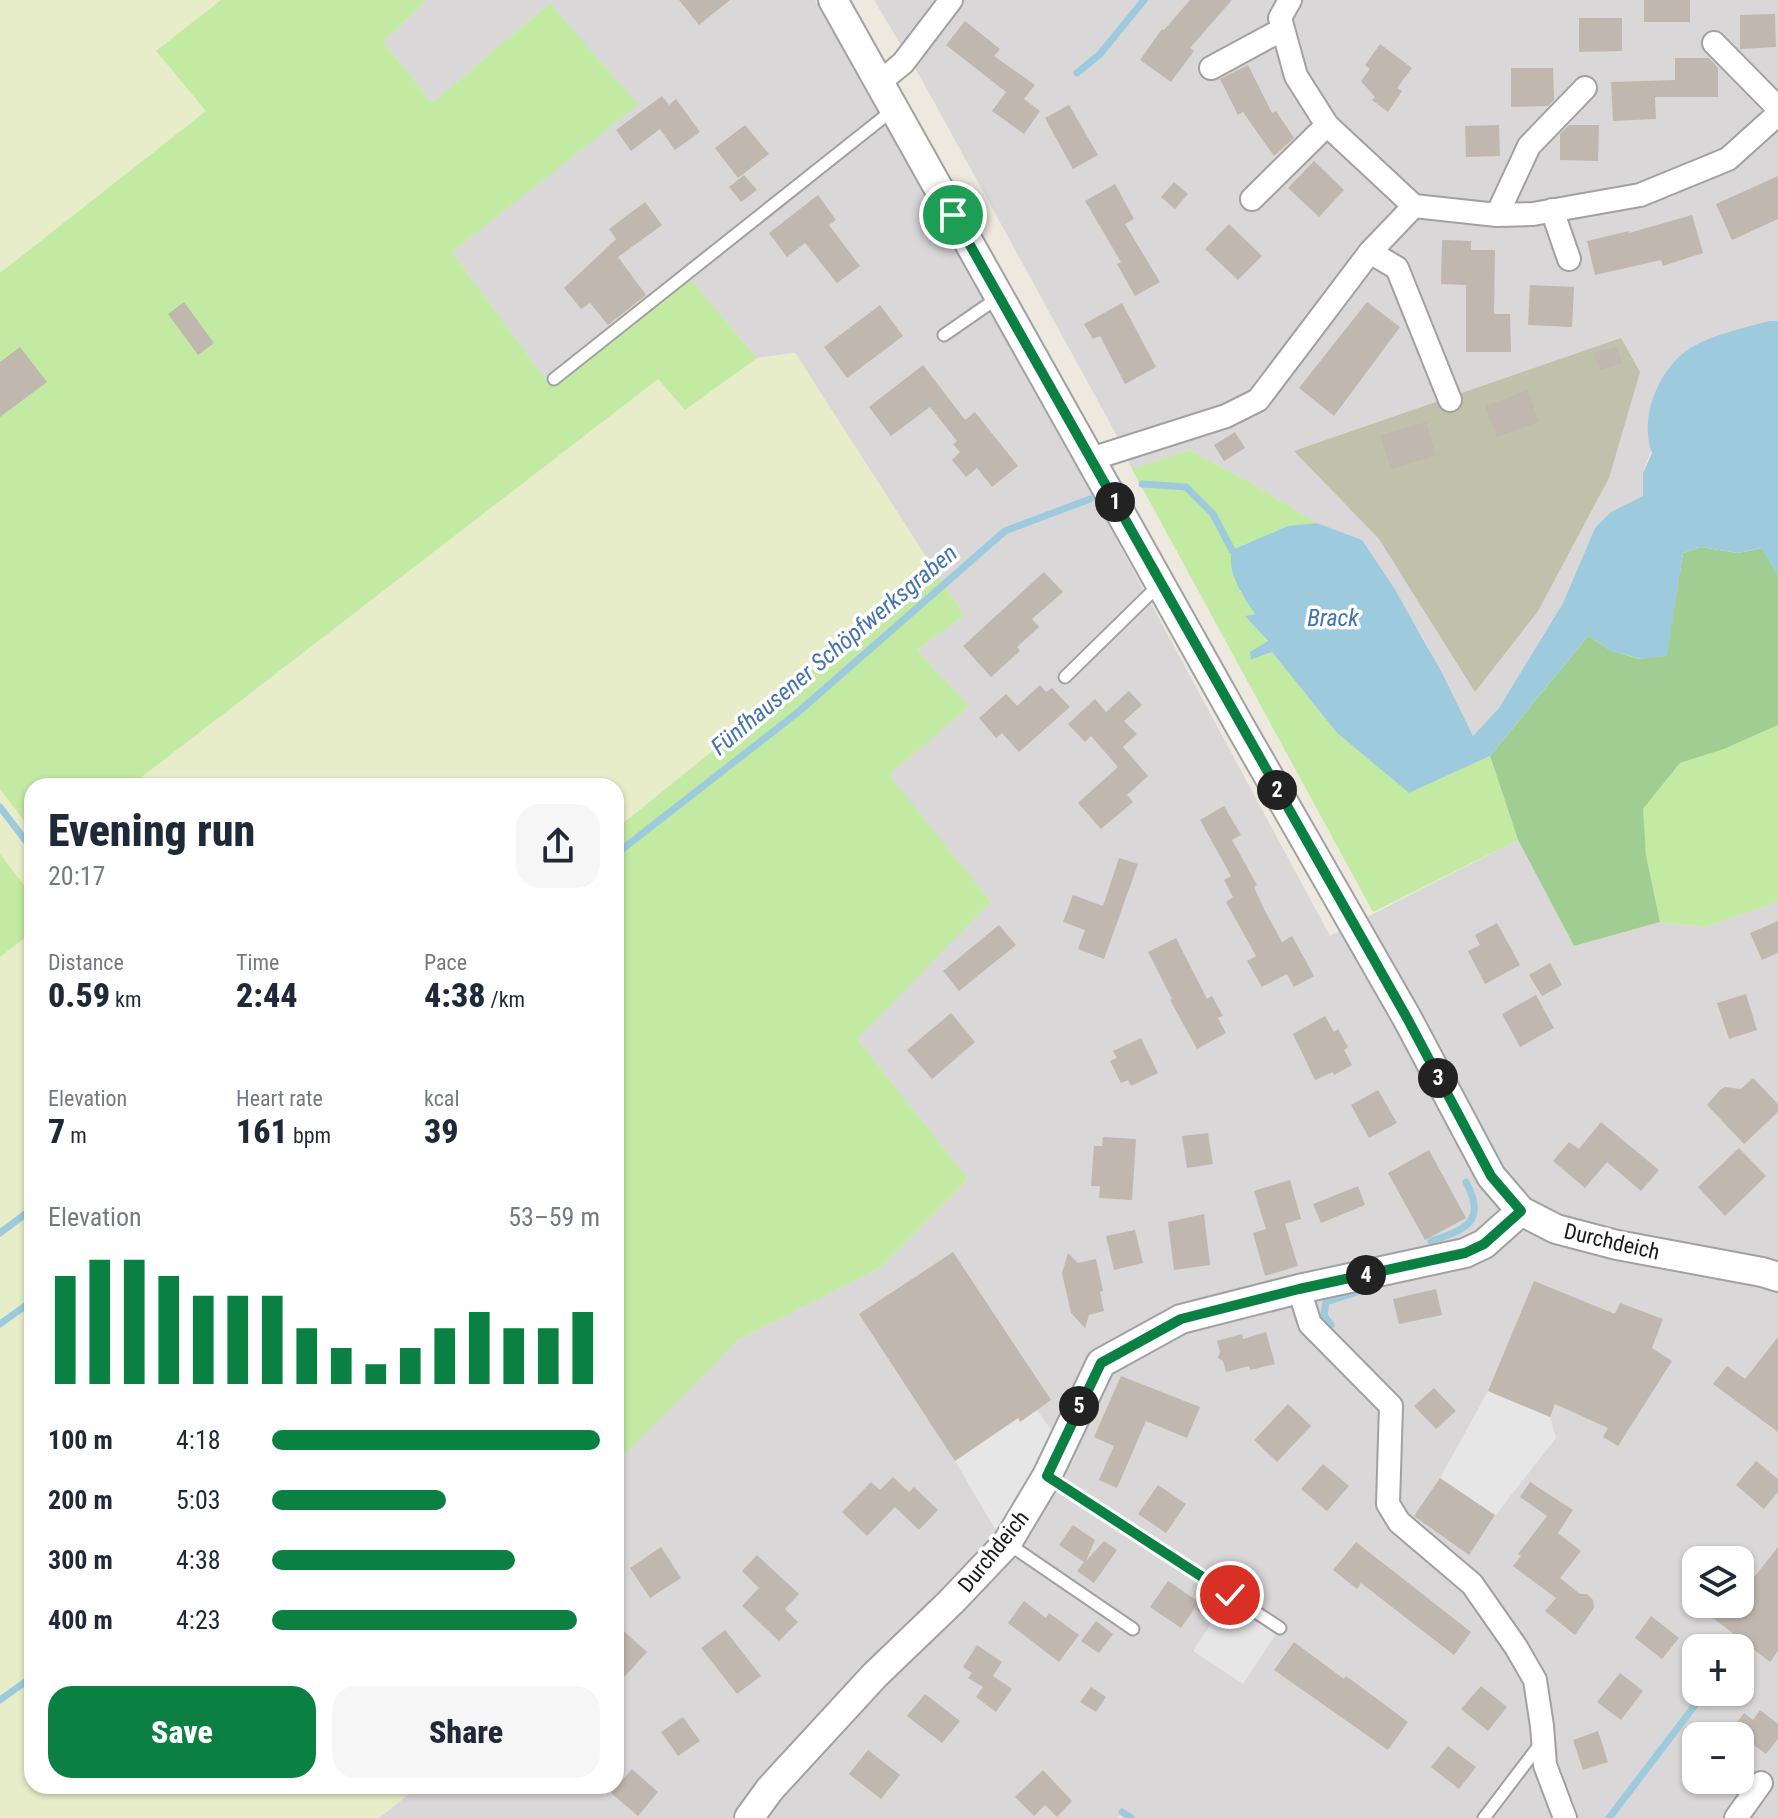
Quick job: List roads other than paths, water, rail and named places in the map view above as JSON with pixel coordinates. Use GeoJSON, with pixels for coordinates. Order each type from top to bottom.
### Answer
{"type":"FeatureCollection","features":[{"type":"Feature","properties":{"kind":"street"},"geometry":{"type":"LineString","coordinates":[[833,0],[1407,1018],[1491,1176],[1521,1211]]}},
{"type":"Feature","properties":{"kind":"street"},"geometry":{"type":"LineString","coordinates":[[880,82],[903,63],[951,0]]}},
{"type":"Feature","properties":{"kind":"street"},"geometry":{"type":"LineString","coordinates":[[1290,0],[1280,18],[1296,76],[1327,125],[1414,206],[1497,215],[1552,210],[1640,195],[1728,159],[1778,114]]}},
{"type":"Feature","properties":{"kind":"street"},"geometry":{"type":"LineString","coordinates":[[1211,68],[1283,29]]}},
{"type":"Feature","properties":{"kind":"street"},"geometry":{"type":"LineString","coordinates":[[1714,43],[1778,108]]}},
{"type":"Feature","properties":{"kind":"street"},"geometry":{"type":"LineString","coordinates":[[1497,215],[1529,146],[1585,88]]}},
{"type":"Feature","properties":{"kind":"street"},"geometry":{"type":"LineString","coordinates":[[1252,199],[1327,125]]}},
{"type":"Feature","properties":{"kind":"street"},"geometry":{"type":"LineString","coordinates":[[1091,459],[1226,416],[1258,400],[1370,252],[1414,206]]}},
{"type":"Feature","properties":{"kind":"street"},"geometry":{"type":"LineString","coordinates":[[1552,210],[1569,259]]}},
{"type":"Feature","properties":{"kind":"street"},"geometry":{"type":"LineString","coordinates":[[1370,252],[1397,268],[1450,400]]}},
{"type":"Feature","properties":{"kind":"street","name":"Durchdeich"},"geometry":{"type":"LineString","coordinates":[[749,1818],[770,1789],[866,1685],[1007,1543],[1047,1476],[1101,1363],[1181,1319],[1299,1289],[1465,1253],[1484,1244],[1521,1211],[1556,1229],[1600,1242],[1778,1277]]}},
{"type":"Feature","properties":{"kind":"street"},"geometry":{"type":"LineString","coordinates":[[1299,1289],[1310,1324],[1391,1406],[1388,1504],[1399,1522],[1472,1584],[1535,1680],[1545,1765],[1565,1818]]}},
{"type":"Feature","properties":{"kind":"street"},"geometry":{"type":"LineString","coordinates":[[1736,1818],[1761,1783]]}},
{"type":"Feature","properties":{"kind":"lane"},"geometry":{"type":"LineString","coordinates":[[554,379],[894,109]]}},
{"type":"Feature","properties":{"kind":"lane"},"geometry":{"type":"LineString","coordinates":[[944,335],[1000,297]]}},
{"type":"Feature","properties":{"kind":"lane"},"geometry":{"type":"LineString","coordinates":[[1065,677],[1160,584]]}},
{"type":"Feature","properties":{"kind":"lane"},"geometry":{"type":"LineString","coordinates":[[1047,1476],[1280,1628]]}},
{"type":"Feature","properties":{"kind":"lane"},"geometry":{"type":"LineString","coordinates":[[1007,1543],[1133,1629]]}},
{"type":"Feature","properties":{"kind":"lane"},"geometry":{"type":"LineString","coordinates":[[1484,1818],[1543,1739]]}},
{"type":"Feature","properties":{"kind":"water","name":"Brack"},"geometry":{"type":"Polygon","coordinates":[[[1778,321],[1778,575],[1761,548],[1738,553],[1701,547],[1683,553],[1667,656],[1640,659],[1610,650],[1588,636],[1490,756],[1409,793],[1337,733],[1272,652],[1251,660],[1250,652],[1268,641],[1245,616],[1255,614],[1233,575],[1232,550],[1288,526],[1317,523],[1362,540],[1394,588],[1473,736],[1499,708],[1563,603],[1595,528],[1611,512],[1643,496],[1643,473],[1652,453],[1649,412],[1667,371],[1686,351],[1704,341],[1778,321]]]}},
{"type":"Feature","properties":{"kind":"waterway"},"geometry":{"type":"LineString","coordinates":[[1077,73],[1100,54],[1144,0]]}},
{"type":"Feature","properties":{"kind":"waterway","name":"Fünfhausener Schöpfwerksgraben"},"geometry":{"type":"LineString","coordinates":[[1142,484],[1186,487],[1213,514],[1232,550]]}},
{"type":"Feature","properties":{"kind":"waterway","name":"Fünfhausener Schöpfwerksgraben"},"geometry":{"type":"LineString","coordinates":[[624,848],[797,713],[1005,531],[1090,499]]}},
{"type":"Feature","properties":{"kind":"waterway"},"geometry":{"type":"LineString","coordinates":[[0,807],[24,838]]}},
{"type":"Feature","properties":{"kind":"waterway"},"geometry":{"type":"LineString","coordinates":[[1431,1241],[1454,1233],[1470,1222],[1474,1206],[1466,1182]]}},
{"type":"Feature","properties":{"kind":"waterway"},"geometry":{"type":"LineString","coordinates":[[0,1233],[24,1215]]}},
{"type":"Feature","properties":{"kind":"waterway"},"geometry":{"type":"LineString","coordinates":[[1331,1325],[1324,1315],[1326,1302],[1357,1292]]}},
{"type":"Feature","properties":{"kind":"waterway"},"geometry":{"type":"LineString","coordinates":[[0,1324],[24,1307]]}},
{"type":"Feature","properties":{"kind":"waterway"},"geometry":{"type":"LineString","coordinates":[[0,1700],[24,1683]]}},
{"type":"Feature","properties":{"kind":"waterway"},"geometry":{"type":"LineString","coordinates":[[1609,1818],[1694,1706]]}},
{"type":"Feature","properties":{"kind":"waterway"},"geometry":{"type":"LineString","coordinates":[[1122,1812],[1131,1818]]}}]}
